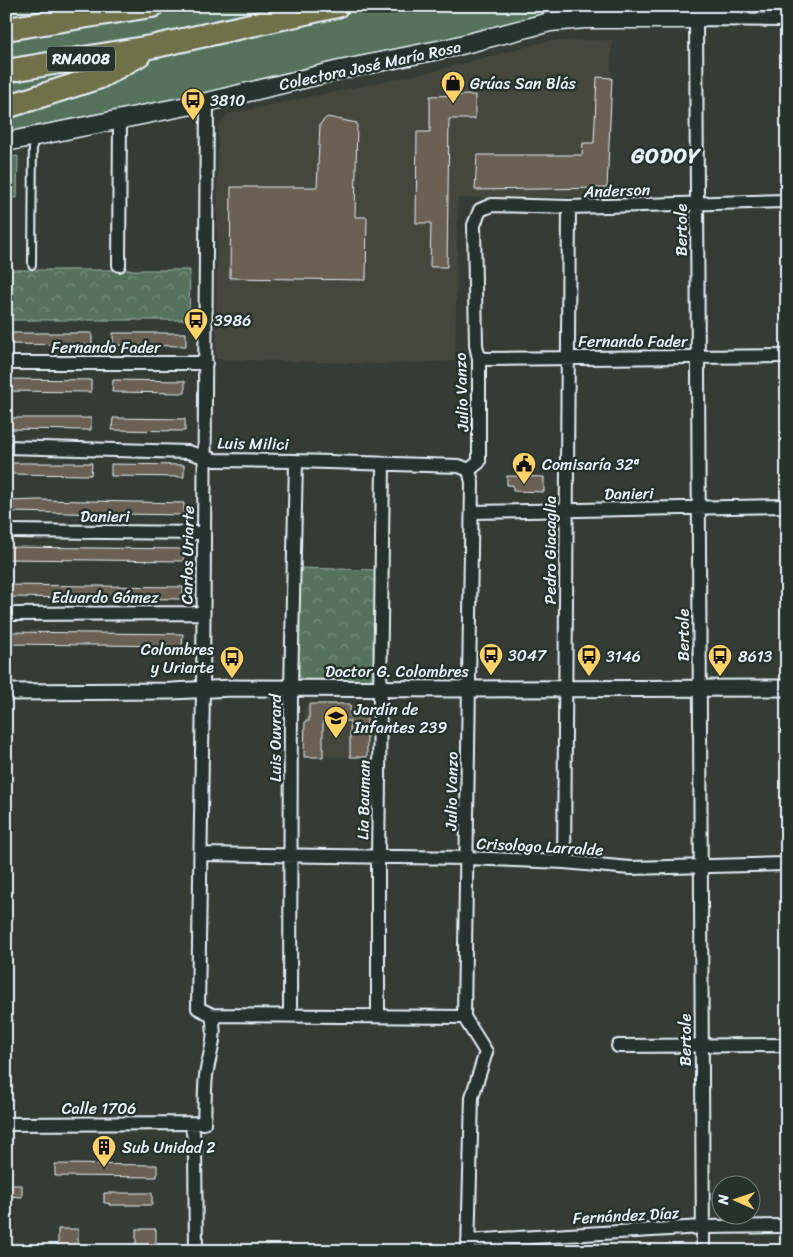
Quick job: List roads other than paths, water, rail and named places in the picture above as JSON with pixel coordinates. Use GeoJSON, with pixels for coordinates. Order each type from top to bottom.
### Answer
{"type":"FeatureCollection","features":[{"type":"Feature","properties":{"kind":"highway","name":"RNA008"},"geometry":{"type":"LineString","coordinates":[[6,29],[152,6]]}},
{"type":"Feature","properties":{"kind":"highway","name":"RNA008"},"geometry":{"type":"LineString","coordinates":[[6,71],[156,46],[337,6]]}},
{"type":"Feature","properties":{"kind":"highway"},"geometry":{"type":"LineString","coordinates":[[6,107],[100,77],[156,46]]}},
{"type":"Feature","properties":{"kind":"main road","name":"Colectora José María Rosa"},"geometry":{"type":"LineString","coordinates":[[6,142],[207,102],[340,70],[453,47],[550,22],[586,19],[696,19],[734,6]]}},
{"type":"Feature","properties":{"kind":"street"},"geometry":{"type":"LineString","coordinates":[[696,19],[787,20]]}},
{"type":"Feature","properties":{"kind":"street","name":"Bertole"},"geometry":{"type":"LineString","coordinates":[[696,19],[702,1251]]}},
{"type":"Feature","properties":{"kind":"street","name":"Carlos Uriarte"},"geometry":{"type":"LineString","coordinates":[[207,102],[203,689],[198,1008],[212,1015]]}},
{"type":"Feature","properties":{"kind":"street"},"geometry":{"type":"LineString","coordinates":[[119,265],[120,120]]}},
{"type":"Feature","properties":{"kind":"street","name":"Anderson"},"geometry":{"type":"LineString","coordinates":[[480,210],[492,205],[569,207],[787,201]]}},
{"type":"Feature","properties":{"kind":"street","name":"Pedro Giacaglia"},"geometry":{"type":"LineString","coordinates":[[564,862],[569,207]]}},
{"type":"Feature","properties":{"kind":"street","name":"Julio Vanzo"},"geometry":{"type":"LineString","coordinates":[[464,1016],[472,512],[472,482],[469,470],[479,462],[479,359],[476,346],[474,226],[480,210]]}},
{"type":"Feature","properties":{"kind":"street","name":"Fernando Fader"},"geometry":{"type":"LineString","coordinates":[[479,359],[787,356]]}},
{"type":"Feature","properties":{"kind":"street","name":"Fernando Fader"},"geometry":{"type":"LineString","coordinates":[[6,363],[206,364]]}},
{"type":"Feature","properties":{"kind":"street","name":"Luis Milici"},"geometry":{"type":"LineString","coordinates":[[6,447],[188,452],[215,460],[296,460],[459,466],[469,470]]}},
{"type":"Feature","properties":{"kind":"street","name":"Luis Ouvrard"},"geometry":{"type":"LineString","coordinates":[[290,1015],[291,688],[296,460]]}},
{"type":"Feature","properties":{"kind":"street","name":"Lia Bauman"},"geometry":{"type":"LineString","coordinates":[[378,1016],[383,464]]}},
{"type":"Feature","properties":{"kind":"street","name":"Danieri"},"geometry":{"type":"LineString","coordinates":[[472,512],[787,506]]}},
{"type":"Feature","properties":{"kind":"street","name":"Danieri"},"geometry":{"type":"LineString","coordinates":[[6,531],[204,533]]}},
{"type":"Feature","properties":{"kind":"street","name":"Eduardo Gómez"},"geometry":{"type":"LineString","coordinates":[[6,614],[203,613]]}},
{"type":"Feature","properties":{"kind":"street","name":"Doctor G. Colombres"},"geometry":{"type":"LineString","coordinates":[[6,692],[291,688],[469,690],[787,688]]}},
{"type":"Feature","properties":{"kind":"street","name":"Crisologo Larralde"},"geometry":{"type":"LineString","coordinates":[[201,854],[467,858],[564,862],[630,868],[787,864]]}},
{"type":"Feature","properties":{"kind":"street"},"geometry":{"type":"LineString","coordinates":[[196,1251],[195,1149],[192,1124],[204,1123],[206,1076],[212,1054],[215,1028],[212,1015],[464,1016],[486,1052],[472,1097],[468,1246]]}},
{"type":"Feature","properties":{"kind":"street"},"geometry":{"type":"LineString","coordinates":[[618,1046],[787,1044]]}},
{"type":"Feature","properties":{"kind":"street","name":"Calle 1706"},"geometry":{"type":"LineString","coordinates":[[6,1124],[192,1124]]}},
{"type":"Feature","properties":{"kind":"street","name":"Fernández Díaz"},"geometry":{"type":"LineString","coordinates":[[468,1246],[702,1227],[787,1226]]}},
{"type":"Feature","properties":{"kind":"lane"},"geometry":{"type":"LineString","coordinates":[[32,265],[33,137]]}},
{"type":"Feature","properties":{"kind":"place","name":"Grúas San Blás"},"geometry":{"type":"Point","coordinates":[453,104]}},
{"type":"Feature","properties":{"kind":"place","name":"3810"},"geometry":{"type":"Point","coordinates":[193,121]}},
{"type":"Feature","properties":{"kind":"place","name":"3986"},"geometry":{"type":"Point","coordinates":[196,341]}},
{"type":"Feature","properties":{"kind":"place","name":"Comisaría 32ª"},"geometry":{"type":"Point","coordinates":[524,485]}},
{"type":"Feature","properties":{"kind":"place","name":"3047"},"geometry":{"type":"Point","coordinates":[491,676]}},
{"type":"Feature","properties":{"kind":"place","name":"3146"},"geometry":{"type":"Point","coordinates":[589,677]}},
{"type":"Feature","properties":{"kind":"place","name":"8613"},"geometry":{"type":"Point","coordinates":[720,677]}},
{"type":"Feature","properties":{"kind":"place","name":"Colombres y Uriarte"},"geometry":{"type":"Point","coordinates":[232,679]}},
{"type":"Feature","properties":{"kind":"place","name":"Jardín de Infantes 239"},"geometry":{"type":"Point","coordinates":[336,739]}},
{"type":"Feature","properties":{"kind":"place","name":"Sub Unidad 2"},"geometry":{"type":"Point","coordinates":[104,1168]}},
{"type":"Feature","properties":{"kind":"district","name":"GODOY"},"geometry":{"type":"Point","coordinates":[666,156]}}]}
